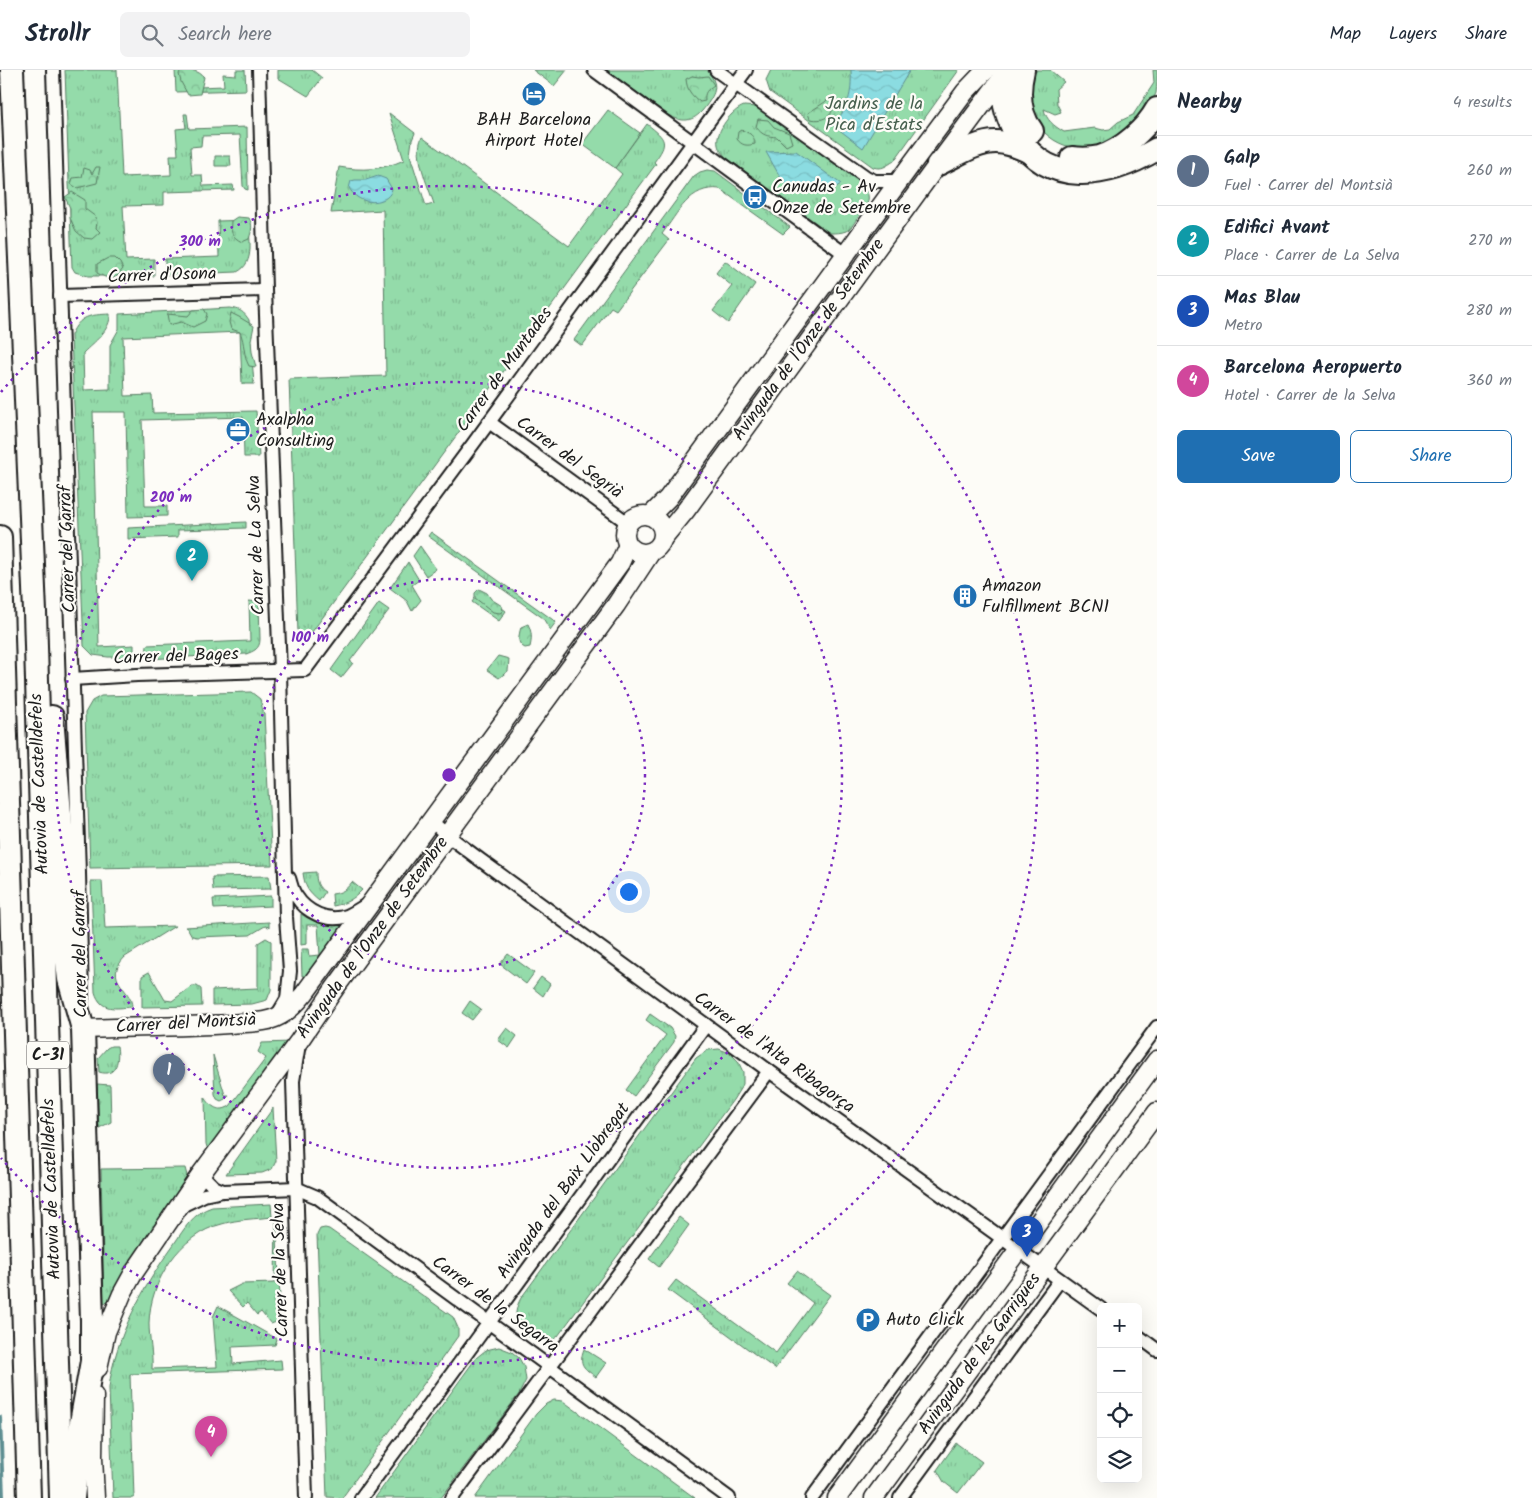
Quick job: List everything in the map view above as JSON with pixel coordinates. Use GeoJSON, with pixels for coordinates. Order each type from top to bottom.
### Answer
{"type":"FeatureCollection","features":[{"type":"Feature","properties":{"kind":"highway","name":"Autovia de Castelldefels"},"geometry":{"type":"LineString","coordinates":[[12,70],[36,612],[61,1498]]}},
{"type":"Feature","properties":{"kind":"highway"},"geometry":{"type":"LineString","coordinates":[[1005,71],[1020,93],[1023,114],[1027,125],[1042,143],[1062,155],[1086,159],[1100,157],[1113,151],[1136,134],[1154,116],[1157,109]]}},
{"type":"Feature","properties":{"kind":"highway"},"geometry":{"type":"LineString","coordinates":[[1005,71],[1003,94],[1008,119],[1030,152]]}},
{"type":"Feature","properties":{"kind":"highway"},"geometry":{"type":"LineString","coordinates":[[938,164],[988,143],[1004,143],[1030,152],[1044,162],[1060,169],[1085,174],[1098,173],[1128,164],[1157,149]]}},
{"type":"Feature","properties":{"kind":"highway","name":"Autovia de Castelldefels"},"geometry":{"type":"LineString","coordinates":[[0,537],[29,1498]]}},
{"type":"Feature","properties":{"kind":"highway"},"geometry":{"type":"LineString","coordinates":[[36,612],[51,705],[62,851],[66,954],[69,979],[83,1029],[92,1361],[81,1423],[73,1498]]}},
{"type":"Feature","properties":{"kind":"highway"},"geometry":{"type":"LineString","coordinates":[[0,716],[7,738]]}},
{"type":"Feature","properties":{"kind":"highway"},"geometry":{"type":"LineString","coordinates":[[92,1361],[106,1332]]}},
{"type":"Feature","properties":{"kind":"main road"},"geometry":{"type":"LineString","coordinates":[[965,92],[980,70]]}},
{"type":"Feature","properties":{"kind":"main road","name":"Avinguda de l'Onze de Setembre"},"geometry":{"type":"LineString","coordinates":[[650,516],[668,498],[844,253],[965,92],[1005,71]]}},
{"type":"Feature","properties":{"kind":"main road","name":"Avinguda de l'Onze de Setembre"},"geometry":{"type":"LineString","coordinates":[[662,538],[686,510],[1005,71]]}},
{"type":"Feature","properties":{"kind":"main road"},"geometry":{"type":"LineString","coordinates":[[844,253],[859,254],[873,252]]}},
{"type":"Feature","properties":{"kind":"main road"},"geometry":{"type":"LineString","coordinates":[[637,516],[650,516],[660,524],[663,531],[662,538],[657,548],[651,552],[638,552],[628,545],[625,535],[628,523],[637,516]]}},
{"type":"Feature","properties":{"kind":"main road","name":"Avinguda de l'Onze de Setembre"},"geometry":{"type":"LineString","coordinates":[[281,1015],[304,994],[620,563],[628,545]]}},
{"type":"Feature","properties":{"kind":"main road","name":"Avinguda de l'Onze de Setembre"},"geometry":{"type":"LineString","coordinates":[[106,1332],[122,1294],[133,1274],[201,1174],[616,605],[651,552]]}},
{"type":"Feature","properties":{"kind":"main road","name":"Carrer del Montsià"},"geometry":{"type":"LineString","coordinates":[[83,1029],[208,1025],[261,1021],[281,1015]]}},
{"type":"Feature","properties":{"kind":"main road","name":"Avinguda de les Garrigues"},"geometry":{"type":"LineString","coordinates":[[837,1498],[1157,1060]]}},
{"type":"Feature","properties":{"kind":"main road","name":"Avinguda de les Garrigues"},"geometry":{"type":"LineString","coordinates":[[874,1498],[1157,1112]]}},
{"type":"Feature","properties":{"kind":"main road"},"geometry":{"type":"LineString","coordinates":[[95,1498],[93,1457],[94,1398],[106,1332]]}},
{"type":"Feature","properties":{"kind":"street","name":"Carrer del Garraf"},"geometry":{"type":"LineString","coordinates":[[53,70],[83,1029]]}},
{"type":"Feature","properties":{"kind":"street","name":"Carrer de La Selva"},"geometry":{"type":"LineString","coordinates":[[259,70],[265,290],[290,971],[288,993],[281,1015]]}},
{"type":"Feature","properties":{"kind":"street"},"geometry":{"type":"LineString","coordinates":[[594,70],[844,253]]}},
{"type":"Feature","properties":{"kind":"street"},"geometry":{"type":"LineString","coordinates":[[716,70],[866,177],[876,181],[900,180]]}},
{"type":"Feature","properties":{"kind":"street","name":"Carrer de Muntades"},"geometry":{"type":"LineString","coordinates":[[280,671],[305,670],[746,70]]}},
{"type":"Feature","properties":{"kind":"street","name":"Carrer d'Osona"},"geometry":{"type":"LineString","coordinates":[[60,296],[265,290]]}},
{"type":"Feature","properties":{"kind":"street","name":"Carrer del Segrià"},"geometry":{"type":"LineString","coordinates":[[489,422],[628,523]]}},
{"type":"Feature","properties":{"kind":"street","name":"Carrer del Bages"},"geometry":{"type":"LineString","coordinates":[[72,679],[280,671]]}},
{"type":"Feature","properties":{"kind":"street","name":"Carrer de l'Alta Ribagorça"},"geometry":{"type":"LineString","coordinates":[[430,821],[769,1071],[1097,1306]]}},
{"type":"Feature","properties":{"kind":"street","name":"Carrer de La Selva"},"geometry":{"type":"LineString","coordinates":[[285,868],[295,896],[302,904],[318,915],[326,917],[347,916],[370,903]]}},
{"type":"Feature","properties":{"kind":"street","name":"Avinguda del Baix Llobregat"},"geometry":{"type":"LineString","coordinates":[[361,1498],[706,1025]]}},
{"type":"Feature","properties":{"kind":"street"},"geometry":{"type":"LineString","coordinates":[[812,1498],[1157,1027]]}},
{"type":"Feature","properties":{"kind":"street","name":"Carrer de la Selva"},"geometry":{"type":"LineString","coordinates":[[299,1041],[294,1081],[306,1498]]}},
{"type":"Feature","properties":{"kind":"street"},"geometry":{"type":"LineString","coordinates":[[452,1498],[769,1071]]}},
{"type":"Feature","properties":{"kind":"street"},"geometry":{"type":"LineString","coordinates":[[201,1174],[214,1187],[223,1191]]}},
{"type":"Feature","properties":{"kind":"street","name":"Carrer de la Segarra"},"geometry":{"type":"LineString","coordinates":[[179,1208],[204,1195],[223,1191],[296,1188],[317,1197],[729,1498]]}},
{"type":"Feature","properties":{"kind":"street","name":"Avinguda de les Garrigues"},"geometry":{"type":"LineString","coordinates":[[900,1498],[1060,1280]]}},
{"type":"Feature","properties":{"kind":"street"},"geometry":{"type":"LineString","coordinates":[[1142,1339],[1157,1350]]}},
{"type":"Feature","properties":{"kind":"green space"},"geometry":{"type":"Polygon","coordinates":[[[65,70],[117,70],[122,177],[171,175],[170,155],[178,155],[176,129],[186,128],[184,114],[187,114],[189,129],[247,127],[248,190],[243,186],[240,135],[202,136],[201,146],[190,147],[192,175],[202,175],[203,186],[233,185],[234,190],[164,192],[164,205],[123,206],[126,260],[154,259],[154,276],[88,276],[75,272],[72,267],[65,70]]]}},
{"type":"Feature","properties":{"kind":"green space"},"geometry":{"type":"Polygon","coordinates":[[[175,70],[186,70],[199,87],[224,86],[223,74],[236,75],[236,70],[245,70],[246,90],[176,92],[175,70]]]}},
{"type":"Feature","properties":{"kind":"green space"},"geometry":{"type":"Polygon","coordinates":[[[181,70],[191,70],[204,77],[200,94],[188,95],[181,82],[179,74],[181,70]]]}},
{"type":"Feature","properties":{"kind":"green space"},"geometry":{"type":"Polygon","coordinates":[[[278,70],[312,70],[322,78],[308,96],[278,78],[278,70]]]}},
{"type":"Feature","properties":{"kind":"green space"},"geometry":{"type":"Polygon","coordinates":[[[533,70],[567,70],[554,86],[533,70]]]}},
{"type":"Feature","properties":{"kind":"green space"},"geometry":{"type":"Polygon","coordinates":[[[606,70],[707,70],[715,84],[715,88],[709,101],[698,115],[689,120],[680,120],[668,115],[606,70]]]}},
{"type":"Feature","properties":{"kind":"green space","name":"Jardins de la Pica d'Estats"},"geometry":{"type":"Polygon","coordinates":[[[771,70],[959,70],[894,161],[879,168],[873,167],[770,92],[766,80],[771,70]]]}},
{"type":"Feature","properties":{"kind":"green space"},"geometry":{"type":"Polygon","coordinates":[[[1037,70],[1050,70],[1064,82],[1056,89],[1057,104],[1061,112],[1055,114],[1044,109],[1051,122],[1064,132],[1095,128],[1110,129],[1118,122],[1133,115],[1154,83],[1153,70],[1157,70],[1156,93],[1152,103],[1142,115],[1115,139],[1101,146],[1077,148],[1054,140],[1037,123],[1031,111],[1030,99],[1031,77],[1037,70]]]}},
{"type":"Feature","properties":{"kind":"green space"},"geometry":{"type":"Polygon","coordinates":[[[692,76],[708,76],[714,85],[706,92],[705,101],[700,102],[688,89],[686,79],[692,76]]]}},
{"type":"Feature","properties":{"kind":"green space"},"geometry":{"type":"Polygon","coordinates":[[[831,96],[835,99],[831,113],[825,118],[810,119],[808,113],[831,96]]]}},
{"type":"Feature","properties":{"kind":"green space"},"geometry":{"type":"Polygon","coordinates":[[[744,106],[757,107],[860,182],[865,188],[868,201],[864,210],[849,229],[830,233],[727,158],[719,147],[719,134],[730,116],[744,106]]]}},
{"type":"Feature","properties":{"kind":"green space"},"geometry":{"type":"Polygon","coordinates":[[[608,110],[640,133],[615,168],[582,144],[608,110]]]}},
{"type":"Feature","properties":{"kind":"green space"},"geometry":{"type":"Polygon","coordinates":[[[389,113],[415,133],[410,155],[426,206],[434,204],[420,161],[419,152],[422,137],[569,246],[622,174],[615,168],[647,124],[662,137],[663,145],[654,162],[656,164],[309,636],[303,638],[298,633],[289,379],[386,376],[383,210],[331,213],[339,167],[372,169],[404,160],[389,113]]]}},
{"type":"Feature","properties":{"kind":"green space"},"geometry":{"type":"Polygon","coordinates":[[[758,119],[768,120],[774,127],[789,133],[792,143],[786,146],[777,137],[763,134],[756,127],[758,119]]]}},
{"type":"Feature","properties":{"kind":"green space"},"geometry":{"type":"Polygon","coordinates":[[[741,130],[751,135],[755,144],[745,145],[737,139],[738,132],[741,130]]]}},
{"type":"Feature","properties":{"kind":"green space"},"geometry":{"type":"Polygon","coordinates":[[[215,156],[230,156],[231,166],[215,166],[215,156]]]}},
{"type":"Feature","properties":{"kind":"green space"},"geometry":{"type":"Polygon","coordinates":[[[96,167],[100,167],[97,183],[77,188],[71,184],[73,178],[82,177],[84,168],[90,170],[92,174],[96,167]]]}},
{"type":"Feature","properties":{"kind":"green space"},"geometry":{"type":"Polygon","coordinates":[[[707,170],[715,171],[790,227],[783,234],[720,189],[701,191],[679,209],[662,234],[669,240],[616,310],[611,307],[582,346],[574,340],[694,176],[707,170]]]}},
{"type":"Feature","properties":{"kind":"green space"},"geometry":{"type":"Polygon","coordinates":[[[72,192],[85,200],[85,209],[96,217],[96,228],[100,232],[92,239],[84,238],[76,231],[70,218],[70,208],[65,197],[72,192]]]}},
{"type":"Feature","properties":{"kind":"green space"},"geometry":{"type":"Polygon","coordinates":[[[237,217],[249,218],[251,223],[249,239],[242,242],[231,231],[231,221],[237,217]]]}},
{"type":"Feature","properties":{"kind":"green space"},"geometry":{"type":"Polygon","coordinates":[[[248,220],[249,256],[243,268],[237,272],[165,275],[165,259],[219,257],[218,221],[248,220]]]}},
{"type":"Feature","properties":{"kind":"green space"},"geometry":{"type":"Polygon","coordinates":[[[108,258],[115,258],[123,269],[112,279],[97,273],[97,264],[108,258]]]}},
{"type":"Feature","properties":{"kind":"green space"},"geometry":{"type":"Polygon","coordinates":[[[725,261],[755,284],[728,323],[713,311],[732,286],[716,273],[725,261]]]}},
{"type":"Feature","properties":{"kind":"green space"},"geometry":{"type":"Polygon","coordinates":[[[230,308],[241,311],[249,320],[254,384],[242,384],[240,332],[123,337],[125,396],[152,395],[153,413],[256,411],[259,457],[244,457],[243,417],[142,420],[145,506],[167,506],[167,516],[128,517],[126,412],[93,412],[99,647],[134,645],[134,657],[93,655],[84,646],[71,335],[78,323],[86,317],[110,314],[110,320],[105,330],[83,353],[84,390],[110,389],[110,345],[119,329],[119,314],[230,308]]]}},
{"type":"Feature","properties":{"kind":"green space"},"geometry":{"type":"Polygon","coordinates":[[[204,309],[207,314],[205,321],[193,327],[181,322],[169,325],[167,314],[188,316],[193,310],[204,309]]]}},
{"type":"Feature","properties":{"kind":"green space"},"geometry":{"type":"Polygon","coordinates":[[[231,313],[254,326],[251,340],[256,367],[249,366],[240,332],[231,329],[229,322],[231,313]]]}},
{"type":"Feature","properties":{"kind":"green space"},"geometry":{"type":"Polygon","coordinates":[[[246,522],[246,528],[178,530],[178,537],[128,539],[128,528],[246,522]]]}},
{"type":"Feature","properties":{"kind":"green space"},"geometry":{"type":"Polygon","coordinates":[[[431,532],[556,622],[550,630],[543,618],[428,536],[431,532]]]}},
{"type":"Feature","properties":{"kind":"green space"},"geometry":{"type":"Polygon","coordinates":[[[420,546],[436,569],[426,576],[413,556],[420,546]]]}},
{"type":"Feature","properties":{"kind":"green space"},"geometry":{"type":"Polygon","coordinates":[[[408,562],[419,580],[412,585],[421,600],[412,611],[407,601],[390,588],[408,562]]]}},
{"type":"Feature","properties":{"kind":"green space"},"geometry":{"type":"Polygon","coordinates":[[[479,589],[487,593],[491,599],[502,606],[503,611],[500,613],[493,612],[475,598],[475,593],[479,589]]]}},
{"type":"Feature","properties":{"kind":"green space"},"geometry":{"type":"Polygon","coordinates":[[[480,591],[506,611],[499,621],[472,602],[480,591]]]}},
{"type":"Feature","properties":{"kind":"green space"},"geometry":{"type":"Polygon","coordinates":[[[249,601],[259,602],[260,642],[254,651],[246,654],[146,659],[147,645],[250,641],[249,601]]]}},
{"type":"Feature","properties":{"kind":"green space"},"geometry":{"type":"Polygon","coordinates":[[[379,603],[389,610],[350,661],[353,663],[341,678],[331,670],[379,603]]]}},
{"type":"Feature","properties":{"kind":"green space"},"geometry":{"type":"Polygon","coordinates":[[[528,624],[531,641],[530,647],[525,648],[519,642],[519,636],[521,627],[528,624]]]}},
{"type":"Feature","properties":{"kind":"green space"},"geometry":{"type":"Polygon","coordinates":[[[498,656],[509,659],[508,671],[499,678],[487,670],[498,656]]]}},
{"type":"Feature","properties":{"kind":"green space"},"geometry":{"type":"Polygon","coordinates":[[[251,692],[260,699],[264,714],[272,865],[90,868],[85,713],[92,701],[101,696],[251,692]]]}},
{"type":"Feature","properties":{"kind":"green space"},"geometry":{"type":"Polygon","coordinates":[[[316,872],[318,884],[325,892],[319,901],[308,889],[303,873],[316,872]]]}},
{"type":"Feature","properties":{"kind":"green space"},"geometry":{"type":"Polygon","coordinates":[[[269,876],[271,889],[213,890],[212,877],[269,876]]]}},
{"type":"Feature","properties":{"kind":"green space"},"geometry":{"type":"Polygon","coordinates":[[[91,881],[102,881],[105,928],[175,926],[125,957],[119,965],[116,972],[117,978],[128,994],[132,1007],[114,1008],[105,1006],[101,1003],[95,992],[91,881]]]}},
{"type":"Feature","properties":{"kind":"green space"},"geometry":{"type":"Polygon","coordinates":[[[352,882],[362,890],[349,901],[333,906],[332,894],[343,891],[352,882]]]}},
{"type":"Feature","properties":{"kind":"green space"},"geometry":{"type":"Polygon","coordinates":[[[271,896],[271,906],[214,909],[213,899],[271,896]]]}},
{"type":"Feature","properties":{"kind":"green space"},"geometry":{"type":"Polygon","coordinates":[[[301,914],[320,923],[341,925],[341,928],[307,976],[302,976],[301,949],[308,949],[309,956],[320,955],[318,925],[307,925],[307,944],[301,945],[301,914]]]}},
{"type":"Feature","properties":{"kind":"green space"},"geometry":{"type":"Polygon","coordinates":[[[269,922],[269,927],[265,926],[250,935],[197,937],[192,936],[185,927],[269,922]]]}},
{"type":"Feature","properties":{"kind":"green space"},"geometry":{"type":"Polygon","coordinates":[[[266,938],[271,941],[271,990],[267,1000],[252,1004],[212,1005],[212,990],[258,988],[258,943],[266,938]]]}},
{"type":"Feature","properties":{"kind":"green space"},"geometry":{"type":"Polygon","coordinates":[[[508,954],[534,973],[526,984],[500,964],[508,954]]]}},
{"type":"Feature","properties":{"kind":"green space"},"geometry":{"type":"Polygon","coordinates":[[[149,972],[165,1000],[172,1001],[192,986],[197,986],[201,989],[202,1006],[142,1007],[142,976],[149,972]]]}},
{"type":"Feature","properties":{"kind":"green space"},"geometry":{"type":"Polygon","coordinates":[[[541,977],[550,984],[543,996],[533,988],[541,977]]]}},
{"type":"Feature","properties":{"kind":"green space"},"geometry":{"type":"Polygon","coordinates":[[[470,1001],[481,1009],[472,1020],[462,1013],[470,1001]]]}},
{"type":"Feature","properties":{"kind":"green space"},"geometry":{"type":"Polygon","coordinates":[[[650,1014],[670,1028],[675,1036],[674,1042],[634,1096],[626,1090],[666,1035],[646,1020],[650,1014]]]}},
{"type":"Feature","properties":{"kind":"green space"},"geometry":{"type":"Polygon","coordinates":[[[507,1028],[517,1036],[509,1048],[498,1040],[507,1028]]]}},
{"type":"Feature","properties":{"kind":"green space"},"geometry":{"type":"Polygon","coordinates":[[[291,1042],[209,1153],[206,1144],[205,1097],[216,1108],[222,1109],[230,1106],[266,1058],[258,1052],[262,1043],[291,1042]]]}},
{"type":"Feature","properties":{"kind":"green space"},"geometry":{"type":"Polygon","coordinates":[[[111,1046],[117,1046],[116,1066],[110,1072],[99,1072],[98,1058],[111,1046]]]}},
{"type":"Feature","properties":{"kind":"green space"},"geometry":{"type":"Polygon","coordinates":[[[719,1049],[730,1053],[738,1061],[743,1072],[743,1084],[733,1100],[558,1336],[547,1342],[531,1338],[521,1330],[516,1319],[516,1312],[521,1298],[696,1058],[708,1050],[719,1049]]]}},
{"type":"Feature","properties":{"kind":"green space"},"geometry":{"type":"Polygon","coordinates":[[[213,1055],[225,1095],[229,1095],[221,1101],[217,1099],[215,1094],[213,1055]]]}},
{"type":"Feature","properties":{"kind":"green space"},"geometry":{"type":"Polygon","coordinates":[[[97,1084],[110,1085],[111,1122],[99,1128],[97,1084]]]}},
{"type":"Feature","properties":{"kind":"green space"},"geometry":{"type":"Polygon","coordinates":[[[273,1108],[276,1161],[272,1169],[262,1173],[226,1174],[273,1108]]]}},
{"type":"Feature","properties":{"kind":"green space"},"geometry":{"type":"Polygon","coordinates":[[[185,1168],[189,1183],[138,1253],[109,1301],[104,1304],[101,1169],[185,1168]]]}},
{"type":"Feature","properties":{"kind":"green space"},"geometry":{"type":"Polygon","coordinates":[[[271,1204],[272,1217],[228,1222],[207,1229],[181,1249],[161,1276],[155,1291],[149,1329],[152,1369],[217,1367],[213,1317],[218,1306],[277,1339],[275,1345],[232,1347],[233,1364],[281,1360],[282,1369],[130,1374],[134,1498],[113,1498],[109,1388],[117,1349],[132,1312],[181,1233],[199,1213],[212,1207],[271,1204]]]}},
{"type":"Feature","properties":{"kind":"green space"},"geometry":{"type":"Polygon","coordinates":[[[276,1215],[281,1320],[271,1324],[261,1312],[257,1315],[247,1303],[243,1307],[228,1291],[242,1284],[275,1283],[276,1215]]]}},
{"type":"Feature","properties":{"kind":"green space"},"geometry":{"type":"Polygon","coordinates":[[[679,1217],[689,1225],[659,1267],[649,1259],[679,1217]]]}},
{"type":"Feature","properties":{"kind":"green space"},"geometry":{"type":"Polygon","coordinates":[[[325,1228],[453,1317],[458,1328],[458,1336],[342,1498],[327,1497],[317,1235],[320,1229],[325,1228]]]}},
{"type":"Feature","properties":{"kind":"green space"},"geometry":{"type":"Polygon","coordinates":[[[797,1271],[830,1295],[775,1369],[668,1290],[676,1280],[776,1353],[813,1303],[787,1283],[797,1271]]]}},
{"type":"Feature","properties":{"kind":"green space"},"geometry":{"type":"Polygon","coordinates":[[[499,1347],[512,1352],[519,1358],[524,1367],[526,1380],[519,1394],[441,1498],[375,1498],[476,1358],[486,1350],[499,1347]]]}},
{"type":"Feature","properties":{"kind":"green space"},"geometry":{"type":"Polygon","coordinates":[[[584,1349],[606,1363],[596,1377],[583,1366],[582,1354],[584,1349]]]}},
{"type":"Feature","properties":{"kind":"green space"},"geometry":{"type":"Polygon","coordinates":[[[554,1400],[563,1401],[695,1498],[475,1498],[536,1414],[546,1404],[554,1400]]]}},
{"type":"Feature","properties":{"kind":"green space"},"geometry":{"type":"Polygon","coordinates":[[[956,1443],[982,1462],[958,1493],[944,1482],[937,1470],[956,1443]]]}},
{"type":"Feature","properties":{"kind":"water"},"geometry":{"type":"Polygon","coordinates":[[[851,70],[910,70],[863,148],[833,125],[843,112],[848,100],[851,86],[851,70]]]}},
{"type":"Feature","properties":{"kind":"water"},"geometry":{"type":"Polygon","coordinates":[[[796,151],[841,184],[820,193],[794,190],[783,182],[766,152],[796,151]]]}},
{"type":"Feature","properties":{"kind":"water"},"geometry":{"type":"Polygon","coordinates":[[[378,176],[386,179],[392,189],[390,194],[383,200],[372,202],[362,200],[349,188],[351,181],[366,180],[378,176]]]}},
{"type":"Feature","properties":{"kind":"waterway"},"geometry":{"type":"LineString","coordinates":[[0,1417],[3,1498]]}},
{"type":"Feature","properties":{"kind":"place","name":"BAH Barcelona Airport Hotel"},"geometry":{"type":"Point","coordinates":[534,94]}},
{"type":"Feature","properties":{"kind":"place","name":"Canudas - Av Onze de Setembre"},"geometry":{"type":"Point","coordinates":[755,197]}},
{"type":"Feature","properties":{"kind":"place","name":"Axalpha Consulting"},"geometry":{"type":"Point","coordinates":[238,430]}},
{"type":"Feature","properties":{"kind":"place","name":"Edifici Avant"},"geometry":{"type":"Point","coordinates":[192,581]}},
{"type":"Feature","properties":{"kind":"place","name":"Amazon Fulfillment BCN1"},"geometry":{"type":"Point","coordinates":[965,596]}},
{"type":"Feature","properties":{"kind":"place","name":"Galp"},"geometry":{"type":"Point","coordinates":[169,1095]}},
{"type":"Feature","properties":{"kind":"place","name":"Mas Blau"},"geometry":{"type":"Point","coordinates":[1027,1257]}},
{"type":"Feature","properties":{"kind":"place","name":"Auto Click"},"geometry":{"type":"Point","coordinates":[868,1320]}},
{"type":"Feature","properties":{"kind":"place","name":"Barcelona Aeropuerto"},"geometry":{"type":"Point","coordinates":[211,1457]}}]}
